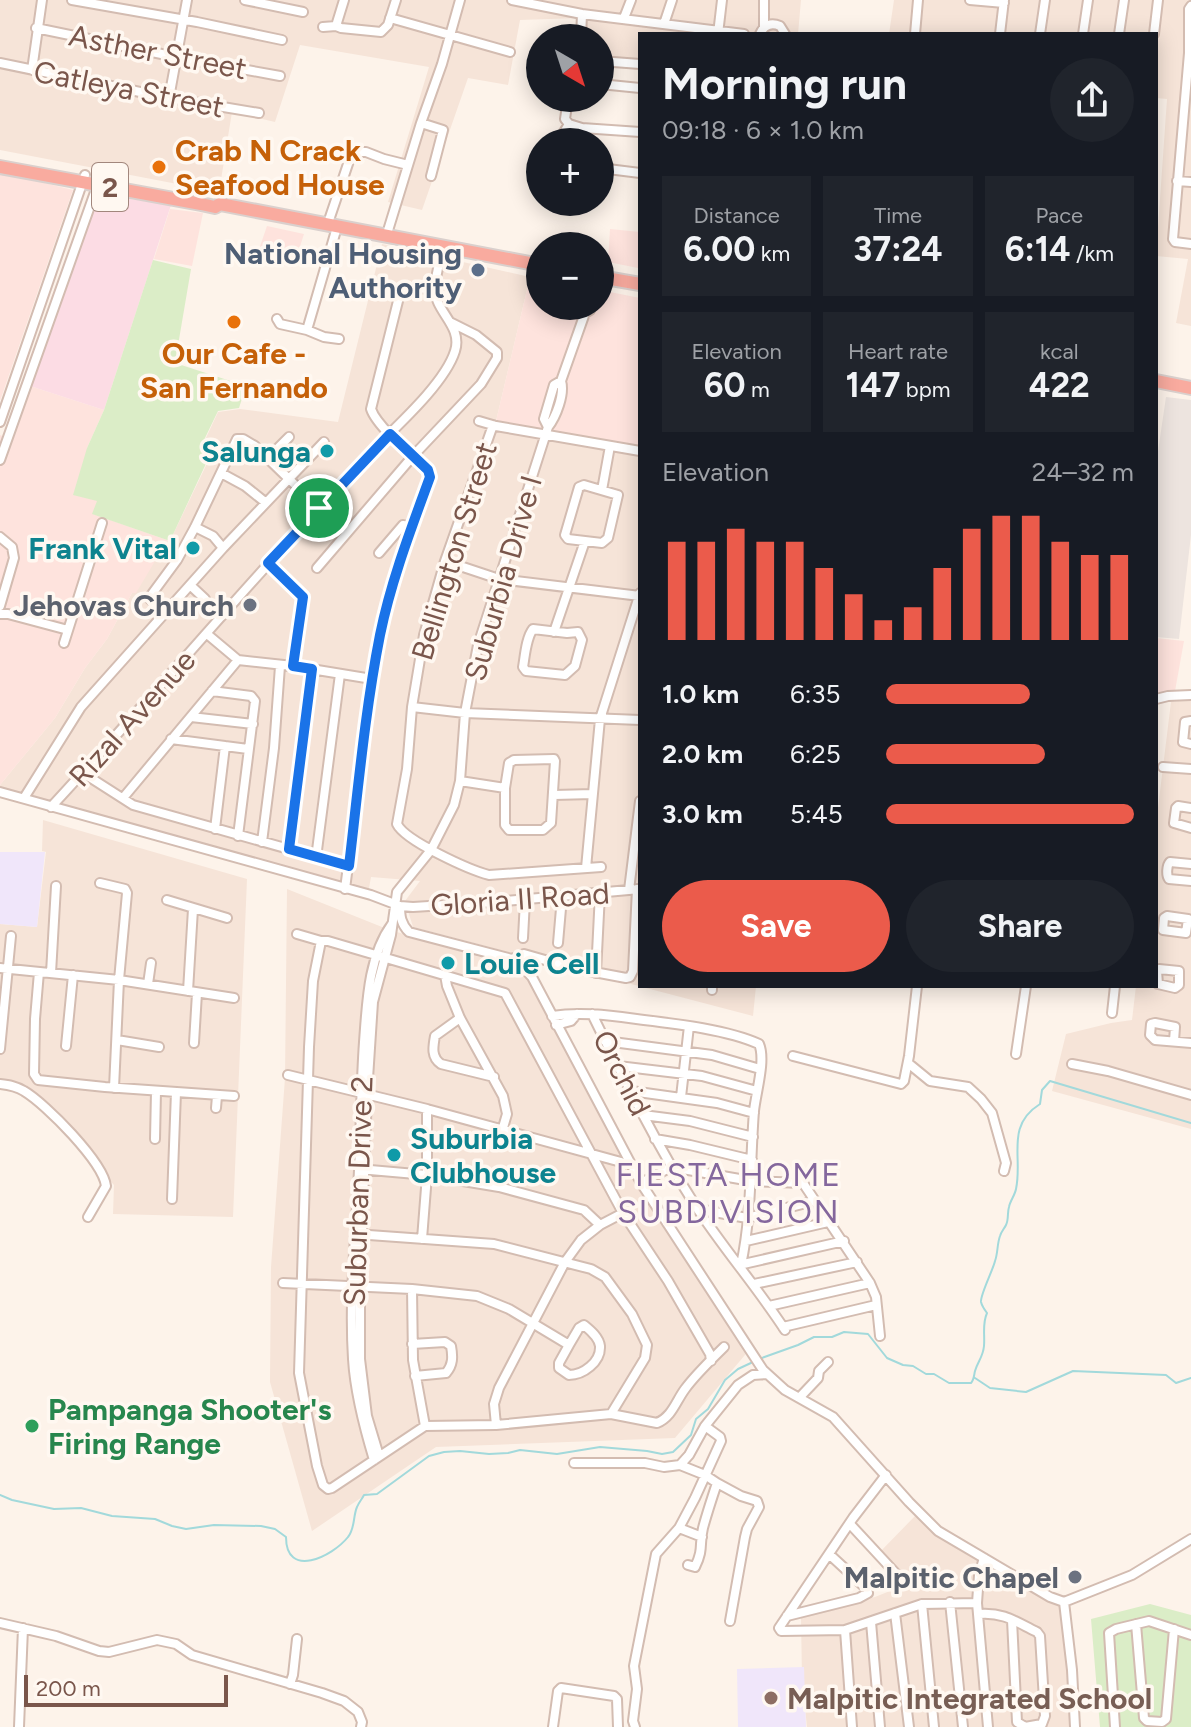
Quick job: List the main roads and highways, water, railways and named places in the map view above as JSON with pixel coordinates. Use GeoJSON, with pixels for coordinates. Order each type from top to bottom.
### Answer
{"type":"FeatureCollection","features":[{"type":"Feature","properties":{"kind":"highway","name":"2"},"geometry":{"type":"LineString","coordinates":[[0,159],[84,179]]}},
{"type":"Feature","properties":{"kind":"highway","name":"2"},"geometry":{"type":"LineString","coordinates":[[0,167],[99,181],[215,207],[220,204],[526,263]]}},
{"type":"Feature","properties":{"kind":"highway"},"geometry":{"type":"LineString","coordinates":[[614,280],[638,284]]}},
{"type":"Feature","properties":{"kind":"highway"},"geometry":{"type":"LineString","coordinates":[[1158,381],[1191,388]]}},
{"type":"Feature","properties":{"kind":"waterway"},"geometry":{"type":"LineString","coordinates":[[759,1359],[814,1337],[832,1337],[844,1332],[868,1334],[887,1358],[913,1366],[926,1374],[934,1374],[949,1383],[971,1383],[984,1346],[987,1313],[981,1299],[1016,1189],[1019,1132],[1022,1122],[1040,1104],[1042,1090],[1050,1081],[1191,1123]]}},
{"type":"Feature","properties":{"kind":"waterway"},"geometry":{"type":"LineString","coordinates":[[0,1495],[54,1509],[81,1508],[112,1516],[155,1519],[186,1529],[214,1525],[261,1526],[275,1529],[286,1537],[293,1558],[311,1560],[332,1551],[348,1537],[364,1495],[377,1494],[429,1456],[444,1452],[489,1454],[520,1450],[557,1454],[600,1447],[662,1454],[673,1452],[691,1435],[696,1419],[708,1409],[725,1380],[753,1362]]}},
{"type":"Feature","properties":{"kind":"waterway"},"geometry":{"type":"LineString","coordinates":[[975,1378],[990,1388],[1026,1392],[1073,1371],[1166,1375],[1176,1383],[1191,1378]]}},
{"type":"Feature","properties":{"kind":"place","name":"Crab N Crack Seafood House"},"geometry":{"type":"Point","coordinates":[159,167]}},
{"type":"Feature","properties":{"kind":"place","name":"National Housing Authority"},"geometry":{"type":"Point","coordinates":[478,270]}},
{"type":"Feature","properties":{"kind":"place","name":"Our Cafe - San Fernando"},"geometry":{"type":"Point","coordinates":[234,322]}},
{"type":"Feature","properties":{"kind":"place","name":"Salunga"},"geometry":{"type":"Point","coordinates":[327,451]}},
{"type":"Feature","properties":{"kind":"place","name":"Frank Vital"},"geometry":{"type":"Point","coordinates":[193,548]}},
{"type":"Feature","properties":{"kind":"place","name":"Jehovas Church"},"geometry":{"type":"Point","coordinates":[250,605]}},
{"type":"Feature","properties":{"kind":"place","name":"Louie Cell"},"geometry":{"type":"Point","coordinates":[448,963]}},
{"type":"Feature","properties":{"kind":"place","name":"Suburbia Clubhouse"},"geometry":{"type":"Point","coordinates":[394,1155]}},
{"type":"Feature","properties":{"kind":"place","name":"Pampanga Shooter's Firing Range"},"geometry":{"type":"Point","coordinates":[32,1426]}},
{"type":"Feature","properties":{"kind":"place","name":"Malpitic Chapel"},"geometry":{"type":"Point","coordinates":[1075,1577]}},
{"type":"Feature","properties":{"kind":"place","name":"Malpitic Integrated School"},"geometry":{"type":"Point","coordinates":[771,1698]}},
{"type":"Feature","properties":{"kind":"district","name":"FIESTA HOME SUBDIVISION"},"geometry":{"type":"Point","coordinates":[729,1194]}}]}
